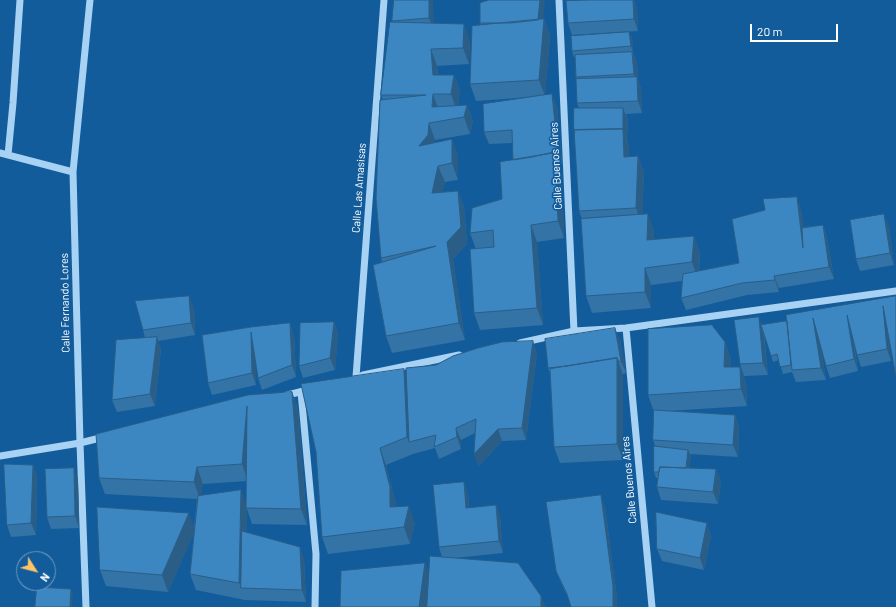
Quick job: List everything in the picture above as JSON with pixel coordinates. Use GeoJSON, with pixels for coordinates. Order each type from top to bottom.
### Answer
{"type":"FeatureCollection","features":[{"type":"Feature","properties":{"kind":"street"},"geometry":{"type":"LineString","coordinates":[[8,155],[20,0]]}},
{"type":"Feature","properties":{"kind":"street","name":"Calle Fernando Lores"},"geometry":{"type":"LineString","coordinates":[[86,607],[73,172],[90,0]]}},
{"type":"Feature","properties":{"kind":"street","name":"Calle Las Amasisas"},"geometry":{"type":"LineString","coordinates":[[384,0],[352,378],[465,354]]}},
{"type":"Feature","properties":{"kind":"street","name":"Calle Buenos Aires"},"geometry":{"type":"LineString","coordinates":[[559,0],[574,331]]}},
{"type":"Feature","properties":{"kind":"street"},"geometry":{"type":"LineString","coordinates":[[0,153],[73,172]]}},
{"type":"Feature","properties":{"kind":"street"},"geometry":{"type":"LineString","coordinates":[[512,344],[574,331],[626,328],[896,291]]}},
{"type":"Feature","properties":{"kind":"street","name":"Calle Buenos Aires"},"geometry":{"type":"LineString","coordinates":[[626,328],[652,607]]}},
{"type":"Feature","properties":{"kind":"street"},"geometry":{"type":"LineString","coordinates":[[278,397],[322,386]]}},
{"type":"Feature","properties":{"kind":"street"},"geometry":{"type":"LineString","coordinates":[[301,392],[316,554],[315,607]]}},
{"type":"Feature","properties":{"kind":"street"},"geometry":{"type":"LineString","coordinates":[[0,456],[80,443],[110,436]]}},
{"type":"Feature","properties":{"kind":"building"},"geometry":{"type":"Polygon","coordinates":[[[394,0],[429,0],[429,18],[392,21],[394,0]]]}},
{"type":"Feature","properties":{"kind":"building"},"geometry":{"type":"Polygon","coordinates":[[[489,0],[540,0],[538,20],[511,23],[480,23],[480,3],[489,0]]]}},
{"type":"Feature","properties":{"kind":"building"},"geometry":{"type":"Polygon","coordinates":[[[633,0],[634,19],[568,23],[566,1],[633,0]]]}},
{"type":"Feature","properties":{"kind":"building"},"geometry":{"type":"Polygon","coordinates":[[[544,19],[539,80],[470,84],[472,26],[544,19]]]}},
{"type":"Feature","properties":{"kind":"building"},"geometry":{"type":"Polygon","coordinates":[[[390,22],[464,24],[463,48],[431,49],[433,75],[454,75],[451,94],[433,94],[432,107],[467,105],[464,117],[429,123],[428,135],[419,146],[452,139],[452,163],[438,166],[432,193],[458,191],[461,227],[447,242],[459,323],[386,336],[373,265],[436,246],[381,258],[376,198],[380,100],[426,95],[381,95],[390,22]]]}},
{"type":"Feature","properties":{"kind":"building"},"geometry":{"type":"Polygon","coordinates":[[[629,32],[631,46],[572,51],[571,36],[629,32]]]}},
{"type":"Feature","properties":{"kind":"building"},"geometry":{"type":"Polygon","coordinates":[[[632,52],[634,74],[576,77],[575,55],[632,52]]]}},
{"type":"Feature","properties":{"kind":"building"},"geometry":{"type":"Polygon","coordinates":[[[637,77],[638,101],[577,103],[576,79],[637,77]]]}},
{"type":"Feature","properties":{"kind":"building"},"geometry":{"type":"Polygon","coordinates":[[[552,94],[558,151],[513,160],[512,130],[484,132],[483,104],[552,94]]]}},
{"type":"Feature","properties":{"kind":"building"},"geometry":{"type":"Polygon","coordinates":[[[574,108],[623,108],[623,129],[574,130],[574,108]]]}},
{"type":"Feature","properties":{"kind":"building"},"geometry":{"type":"Polygon","coordinates":[[[623,129],[624,157],[638,156],[636,208],[579,211],[574,130],[623,129]]]}},
{"type":"Feature","properties":{"kind":"building"},"geometry":{"type":"Polygon","coordinates":[[[555,153],[558,221],[531,225],[537,308],[474,313],[470,249],[494,247],[493,230],[470,233],[472,208],[502,199],[500,162],[555,153]]]}},
{"type":"Feature","properties":{"kind":"building"},"geometry":{"type":"Polygon","coordinates":[[[797,197],[803,248],[802,228],[823,225],[829,267],[774,276],[775,280],[742,283],[681,298],[683,274],[739,263],[732,219],[765,210],[763,199],[797,197]]]}},
{"type":"Feature","properties":{"kind":"building"},"geometry":{"type":"Polygon","coordinates":[[[648,214],[647,240],[694,236],[692,262],[645,268],[645,292],[586,296],[581,219],[648,214]]]}},
{"type":"Feature","properties":{"kind":"building"},"geometry":{"type":"Polygon","coordinates":[[[884,214],[890,253],[856,259],[850,220],[884,214]]]}},
{"type":"Feature","properties":{"kind":"building"},"geometry":{"type":"Polygon","coordinates":[[[189,296],[191,323],[143,330],[135,301],[189,296]]]}},
{"type":"Feature","properties":{"kind":"building"},"geometry":{"type":"Polygon","coordinates":[[[896,296],[896,377],[883,306],[887,349],[857,355],[847,315],[854,359],[826,366],[813,318],[821,368],[792,370],[786,315],[896,296]]]}},
{"type":"Feature","properties":{"kind":"building"},"geometry":{"type":"Polygon","coordinates":[[[759,317],[763,363],[740,364],[734,320],[759,317]]]}},
{"type":"Feature","properties":{"kind":"building"},"geometry":{"type":"Polygon","coordinates":[[[787,321],[791,365],[780,367],[777,354],[771,356],[761,325],[787,321]]]}},
{"type":"Feature","properties":{"kind":"building"},"geometry":{"type":"Polygon","coordinates":[[[334,322],[330,358],[299,366],[300,323],[334,322]]]}},
{"type":"Feature","properties":{"kind":"building"},"geometry":{"type":"Polygon","coordinates":[[[290,323],[292,365],[258,378],[251,332],[252,373],[208,383],[202,335],[251,327],[290,323]]]}},
{"type":"Feature","properties":{"kind":"building"},"geometry":{"type":"Polygon","coordinates":[[[712,325],[725,342],[724,367],[740,367],[741,389],[648,395],[648,329],[712,325]]]}},
{"type":"Feature","properties":{"kind":"building"},"geometry":{"type":"Polygon","coordinates":[[[615,328],[621,361],[619,362],[617,358],[548,368],[545,339],[615,328]]]}},
{"type":"Feature","properties":{"kind":"building"},"geometry":{"type":"Polygon","coordinates":[[[157,337],[150,394],[112,400],[116,340],[157,337]]]}},
{"type":"Feature","properties":{"kind":"building"},"geometry":{"type":"Polygon","coordinates":[[[533,341],[522,428],[498,429],[474,454],[476,419],[456,428],[457,437],[434,447],[436,435],[409,442],[406,368],[436,365],[453,356],[502,342],[533,341]]]}},
{"type":"Feature","properties":{"kind":"building"},"geometry":{"type":"Polygon","coordinates":[[[617,358],[617,444],[554,447],[550,369],[617,358]]]}},
{"type":"Feature","properties":{"kind":"building"},"geometry":{"type":"Polygon","coordinates":[[[404,369],[407,437],[380,448],[390,487],[390,507],[409,506],[404,527],[322,537],[316,452],[301,384],[404,369]]]}},
{"type":"Feature","properties":{"kind":"building"},"geometry":{"type":"Polygon","coordinates":[[[292,392],[301,509],[246,508],[247,406],[242,464],[197,467],[194,482],[99,478],[96,434],[248,395],[292,392]]]}},
{"type":"Feature","properties":{"kind":"building"},"geometry":{"type":"Polygon","coordinates":[[[654,410],[735,415],[733,445],[653,440],[654,410]]]}},
{"type":"Feature","properties":{"kind":"building"},"geometry":{"type":"Polygon","coordinates":[[[654,446],[688,450],[686,468],[660,467],[659,472],[654,472],[654,446]]]}},
{"type":"Feature","properties":{"kind":"building"},"geometry":{"type":"Polygon","coordinates":[[[4,464],[33,465],[31,523],[7,525],[4,464]]]}},
{"type":"Feature","properties":{"kind":"building"},"geometry":{"type":"Polygon","coordinates":[[[660,467],[716,469],[713,492],[657,487],[660,467]]]}},
{"type":"Feature","properties":{"kind":"building"},"geometry":{"type":"Polygon","coordinates":[[[74,468],[75,516],[47,517],[45,469],[74,468]]]}},
{"type":"Feature","properties":{"kind":"building"},"geometry":{"type":"Polygon","coordinates":[[[464,482],[466,508],[496,505],[499,541],[439,547],[433,485],[464,482]]]}},
{"type":"Feature","properties":{"kind":"building"},"geometry":{"type":"Polygon","coordinates":[[[241,490],[239,583],[190,574],[198,496],[241,490]]]}},
{"type":"Feature","properties":{"kind":"building"},"geometry":{"type":"Polygon","coordinates":[[[601,495],[613,586],[613,607],[571,607],[567,594],[556,571],[546,502],[601,495]]]}},
{"type":"Feature","properties":{"kind":"building"},"geometry":{"type":"Polygon","coordinates":[[[97,507],[189,513],[162,575],[100,570],[97,507]]]}},
{"type":"Feature","properties":{"kind":"building"},"geometry":{"type":"Polygon","coordinates":[[[656,512],[707,523],[700,558],[657,549],[656,512]]]}},
{"type":"Feature","properties":{"kind":"building"},"geometry":{"type":"Polygon","coordinates":[[[242,531],[300,547],[302,590],[241,588],[242,531]]]}},
{"type":"Feature","properties":{"kind":"building"},"geometry":{"type":"Polygon","coordinates":[[[430,556],[518,563],[541,596],[541,607],[427,607],[430,556]]]}},
{"type":"Feature","properties":{"kind":"building"},"geometry":{"type":"Polygon","coordinates":[[[425,563],[419,607],[340,607],[341,571],[425,563]]]}},
{"type":"Feature","properties":{"kind":"building"},"geometry":{"type":"Polygon","coordinates":[[[56,588],[71,589],[70,607],[35,607],[37,591],[56,591],[56,588]]]}}]}
